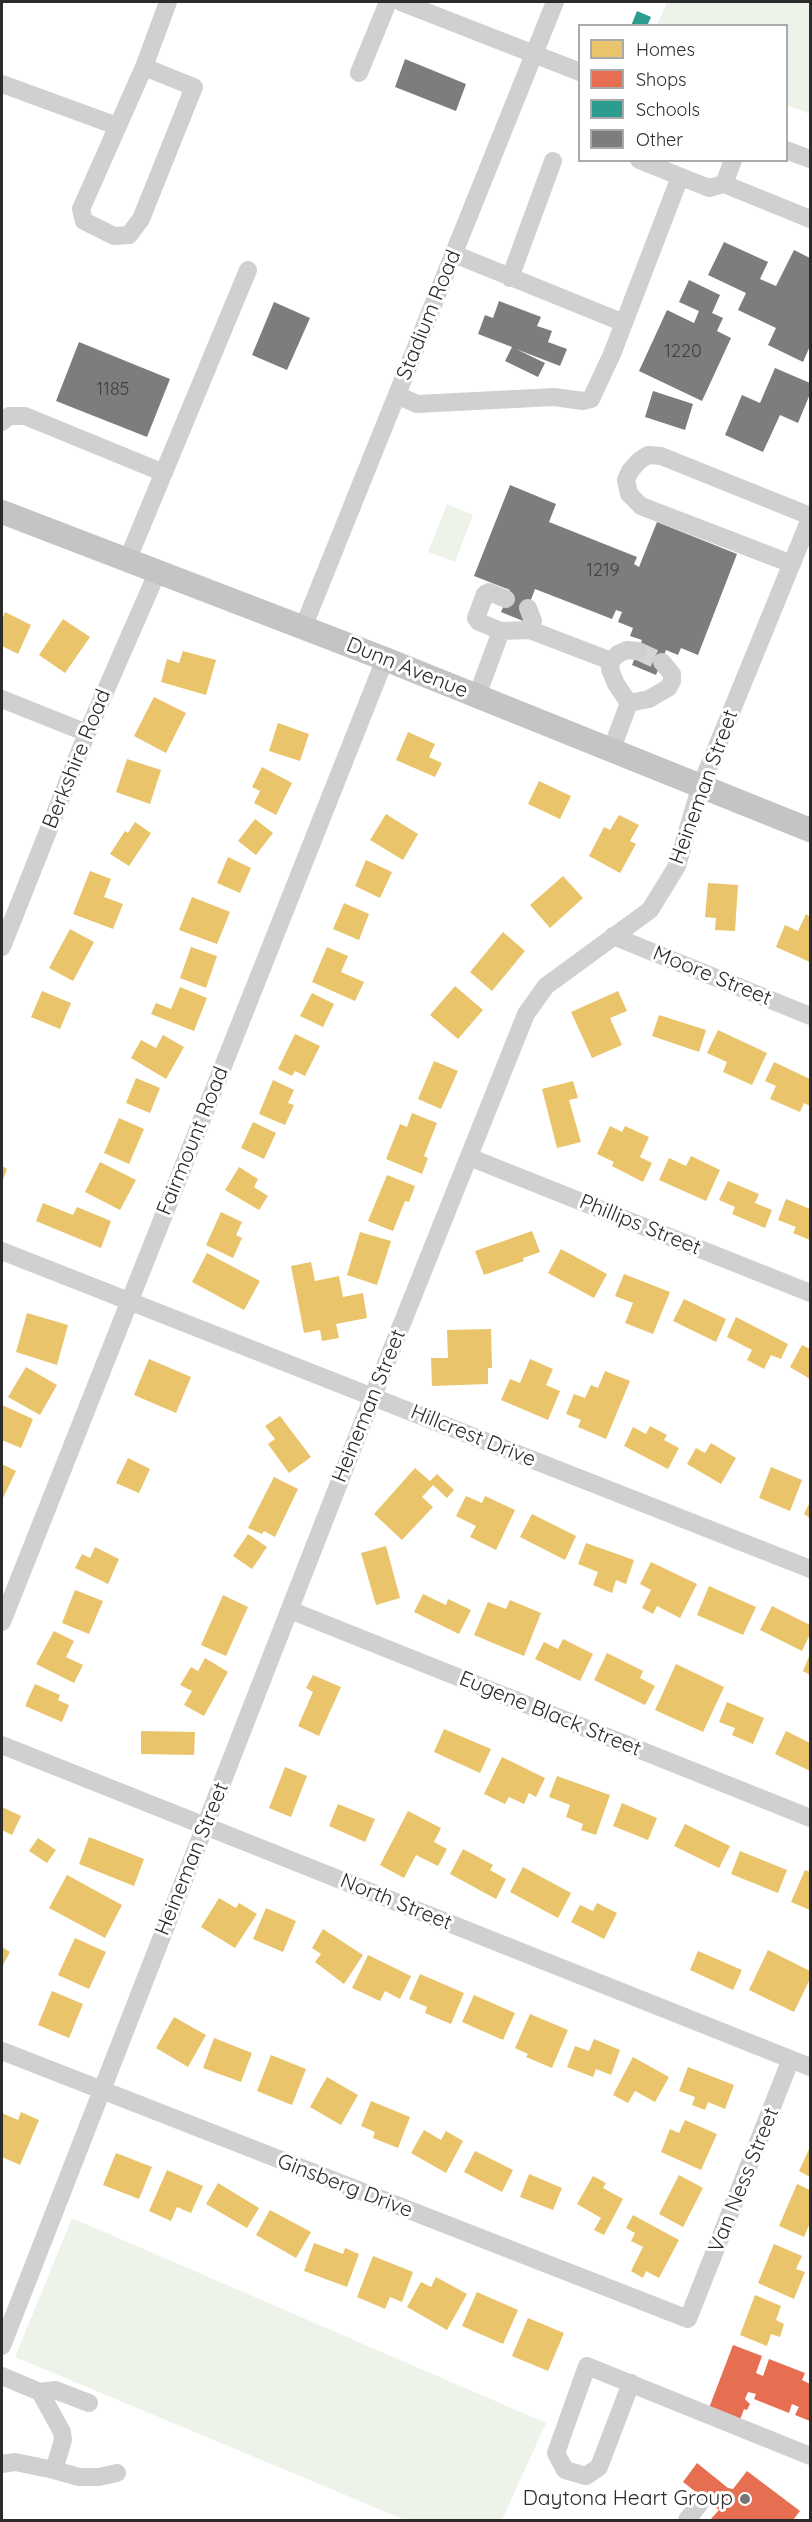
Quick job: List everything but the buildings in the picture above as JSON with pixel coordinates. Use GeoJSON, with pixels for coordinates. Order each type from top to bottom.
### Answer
{"type":"FeatureCollection","features":[{"type":"Feature","properties":{"kind":"main road","name":"Dunn Avenue"},"geometry":{"type":"LineString","coordinates":[[2,512],[385,659],[810,831]]}},
{"type":"Feature","properties":{"kind":"street"},"geometry":{"type":"LineString","coordinates":[[146,64],[194,87],[141,219],[129,235],[114,236],[84,222],[81,209],[146,64],[168,2]]}},
{"type":"Feature","properties":{"kind":"street"},"geometry":{"type":"LineString","coordinates":[[359,73],[388,2]]}},
{"type":"Feature","properties":{"kind":"street"},"geometry":{"type":"LineString","coordinates":[[402,2],[578,72]]}},
{"type":"Feature","properties":{"kind":"street","name":"Stadium Road"},"geometry":{"type":"LineString","coordinates":[[303,628],[555,2]]}},
{"type":"Feature","properties":{"kind":"street"},"geometry":{"type":"LineString","coordinates":[[2,84],[117,126]]}},
{"type":"Feature","properties":{"kind":"street"},"geometry":{"type":"LineString","coordinates":[[788,151],[810,159]]}},
{"type":"Feature","properties":{"kind":"street"},"geometry":{"type":"LineString","coordinates":[[510,278],[553,161]]}},
{"type":"Feature","properties":{"kind":"street"},"geometry":{"type":"LineString","coordinates":[[644,162],[709,188],[724,184],[810,219]]}},
{"type":"Feature","properties":{"kind":"street"},"geometry":{"type":"LineString","coordinates":[[724,184],[732,162]]}},
{"type":"Feature","properties":{"kind":"street"},"geometry":{"type":"LineString","coordinates":[[397,395],[417,404],[554,397],[583,401],[591,399],[624,323],[680,177]]}},
{"type":"Feature","properties":{"kind":"street"},"geometry":{"type":"LineString","coordinates":[[454,254],[624,323]]}},
{"type":"Feature","properties":{"kind":"street"},"geometry":{"type":"LineString","coordinates":[[127,561],[248,270]]}},
{"type":"Feature","properties":{"kind":"street"},"geometry":{"type":"LineString","coordinates":[[2,422],[9,417],[25,416],[164,473]]}},
{"type":"Feature","properties":{"kind":"street"},"geometry":{"type":"LineString","coordinates":[[792,564],[640,506],[629,494],[626,480],[639,461],[648,455],[661,456],[810,518]]}},
{"type":"Feature","properties":{"kind":"street","name":"Heineman Street"},"geometry":{"type":"LineString","coordinates":[[2,2346],[373,1396],[526,1014],[546,986],[650,910],[677,866],[700,788],[810,518]]}},
{"type":"Feature","properties":{"kind":"street","name":"Berkshire Road"},"geometry":{"type":"LineString","coordinates":[[2,947],[87,733],[157,573]]}},
{"type":"Feature","properties":{"kind":"street"},"geometry":{"type":"LineString","coordinates":[[506,599],[489,592],[485,594],[476,618],[479,622],[501,631],[530,630],[611,661]]}},
{"type":"Feature","properties":{"kind":"street"},"geometry":{"type":"LineString","coordinates":[[528,608],[533,621],[530,630]]}},
{"type":"Feature","properties":{"kind":"street"},"geometry":{"type":"LineString","coordinates":[[477,696],[501,631]]}},
{"type":"Feature","properties":{"kind":"street"},"geometry":{"type":"LineString","coordinates":[[629,703],[616,684],[610,669],[611,661],[618,654],[627,650],[638,651]]}},
{"type":"Feature","properties":{"kind":"street","name":"Fairmount Road"},"geometry":{"type":"LineString","coordinates":[[2,1622],[385,659]]}},
{"type":"Feature","properties":{"kind":"street"},"geometry":{"type":"LineString","coordinates":[[629,703],[650,699],[668,688],[672,681],[672,674],[662,662]]}},
{"type":"Feature","properties":{"kind":"street"},"geometry":{"type":"LineString","coordinates":[[2,699],[87,733]]}},
{"type":"Feature","properties":{"kind":"street"},"geometry":{"type":"LineString","coordinates":[[612,751],[629,703]]}},
{"type":"Feature","properties":{"kind":"street","name":"Moore Street"},"geometry":{"type":"LineString","coordinates":[[613,936],[810,1016]]}},
{"type":"Feature","properties":{"kind":"street","name":"Phillips Street"},"geometry":{"type":"LineString","coordinates":[[469,1157],[810,1293]]}},
{"type":"Feature","properties":{"kind":"street","name":"Hillcrest Drive"},"geometry":{"type":"LineString","coordinates":[[2,1251],[810,1569]]}},
{"type":"Feature","properties":{"kind":"street","name":"Eugene Black Street"},"geometry":{"type":"LineString","coordinates":[[290,1610],[810,1818]]}},
{"type":"Feature","properties":{"kind":"street","name":"North Street"},"geometry":{"type":"LineString","coordinates":[[2,1745],[791,2059]]}},
{"type":"Feature","properties":{"kind":"street","name":"Ginsberg Drive"},"geometry":{"type":"LineString","coordinates":[[2,2051],[688,2319]]}},
{"type":"Feature","properties":{"kind":"street"},"geometry":{"type":"LineString","coordinates":[[791,2059],[810,2067]]}},
{"type":"Feature","properties":{"kind":"street","name":"Van Ness Street"},"geometry":{"type":"LineString","coordinates":[[688,2319],[791,2059]]}},
{"type":"Feature","properties":{"kind":"street"},"geometry":{"type":"LineString","coordinates":[[631,2383],[599,2467],[586,2476],[565,2470],[556,2453],[587,2366],[631,2383],[810,2456]]}},
{"type":"Feature","properties":{"kind":"street"},"geometry":{"type":"LineString","coordinates":[[2,2376],[40,2392],[55,2390],[89,2403]]}},
{"type":"Feature","properties":{"kind":"street"},"geometry":{"type":"LineString","coordinates":[[40,2392],[62,2433],[63,2440],[54,2470]]}},
{"type":"Feature","properties":{"kind":"street"},"geometry":{"type":"LineString","coordinates":[[2,2464],[15,2462],[79,2477],[99,2477],[117,2473]]}},
{"type":"Feature","properties":{"kind":"street"},"geometry":{"type":"LineString","coordinates":[[687,2520],[700,2503]]}},
{"type":"Feature","properties":{"kind":"shaded area"},"geometry":{"type":"Polygon","coordinates":[[[667,2],[810,2],[810,114],[788,105],[788,24],[657,24],[667,2]]]}},
{"type":"Feature","properties":{"kind":"shaded area"},"geometry":{"type":"Polygon","coordinates":[[[447,504],[473,515],[455,562],[428,552],[447,504]]]}},
{"type":"Feature","properties":{"kind":"shaded area"},"geometry":{"type":"Polygon","coordinates":[[[72,2218],[546,2423],[502,2520],[405,2520],[15,2357],[72,2218]]]}},
{"type":"Feature","properties":{"kind":"tunnel"},"geometry":{"type":"LineString","coordinates":[[638,651],[662,662]]}},
{"type":"Feature","properties":{"kind":"place","name":"Daytona Heart Group"},"geometry":{"type":"Point","coordinates":[745,2499]}}]}
